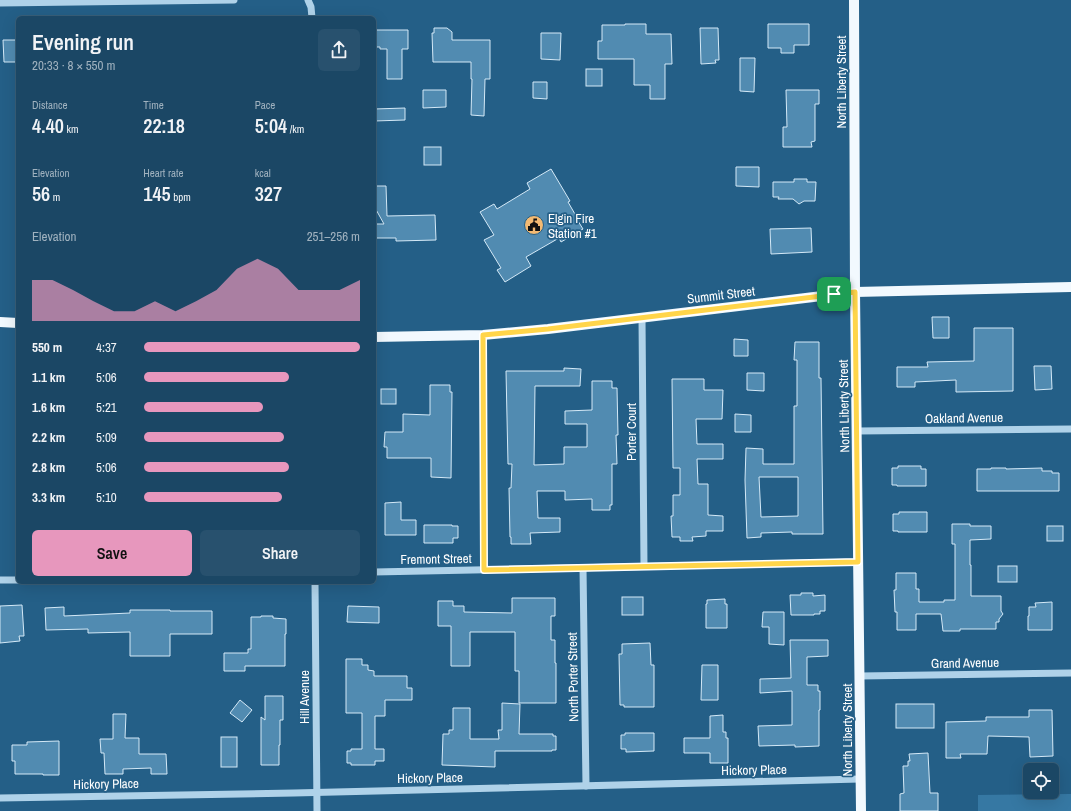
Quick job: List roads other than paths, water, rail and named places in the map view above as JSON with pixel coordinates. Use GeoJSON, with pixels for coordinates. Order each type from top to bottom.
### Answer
{"type":"FeatureCollection","features":[{"type":"Feature","properties":{"kind":"main road","name":"North Liberty Street"},"geometry":{"type":"LineString","coordinates":[[854,0],[860,811]]}},
{"type":"Feature","properties":{"kind":"main road","name":"Summit Street"},"geometry":{"type":"LineString","coordinates":[[376,337],[483,335],[548,329],[855,292],[1071,287]]}},
{"type":"Feature","properties":{"kind":"main road"},"geometry":{"type":"LineString","coordinates":[[0,322],[16,323]]}},
{"type":"Feature","properties":{"kind":"street"},"geometry":{"type":"LineString","coordinates":[[0,2],[234,0]]}},
{"type":"Feature","properties":{"kind":"street"},"geometry":{"type":"LineString","coordinates":[[308,0],[311,6],[312,16]]}},
{"type":"Feature","properties":{"kind":"street","name":"Porter Court"},"geometry":{"type":"LineString","coordinates":[[642,318],[644,566]]}},
{"type":"Feature","properties":{"kind":"street"},"geometry":{"type":"LineString","coordinates":[[483,335],[484,570]]}},
{"type":"Feature","properties":{"kind":"street","name":"Oakland Avenue"},"geometry":{"type":"LineString","coordinates":[[857,431],[1071,429]]}},
{"type":"Feature","properties":{"kind":"street","name":"Fremont Street"},"geometry":{"type":"LineString","coordinates":[[376,572],[858,562]]}},
{"type":"Feature","properties":{"kind":"street","name":"North Porter Street"},"geometry":{"type":"LineString","coordinates":[[583,568],[586,786]]}},
{"type":"Feature","properties":{"kind":"street"},"geometry":{"type":"LineString","coordinates":[[0,580],[16,580]]}},
{"type":"Feature","properties":{"kind":"street","name":"Hill Avenue"},"geometry":{"type":"LineString","coordinates":[[316,584],[317,811]]}},
{"type":"Feature","properties":{"kind":"street","name":"Grand Avenue"},"geometry":{"type":"LineString","coordinates":[[860,676],[1071,674]]}},
{"type":"Feature","properties":{"kind":"street","name":"Hickory Place"},"geometry":{"type":"LineString","coordinates":[[0,798],[860,779]]}},
{"type":"Feature","properties":{"kind":"place","name":"Elgin Fire Station #1"},"geometry":{"type":"Point","coordinates":[534,225]}}]}
